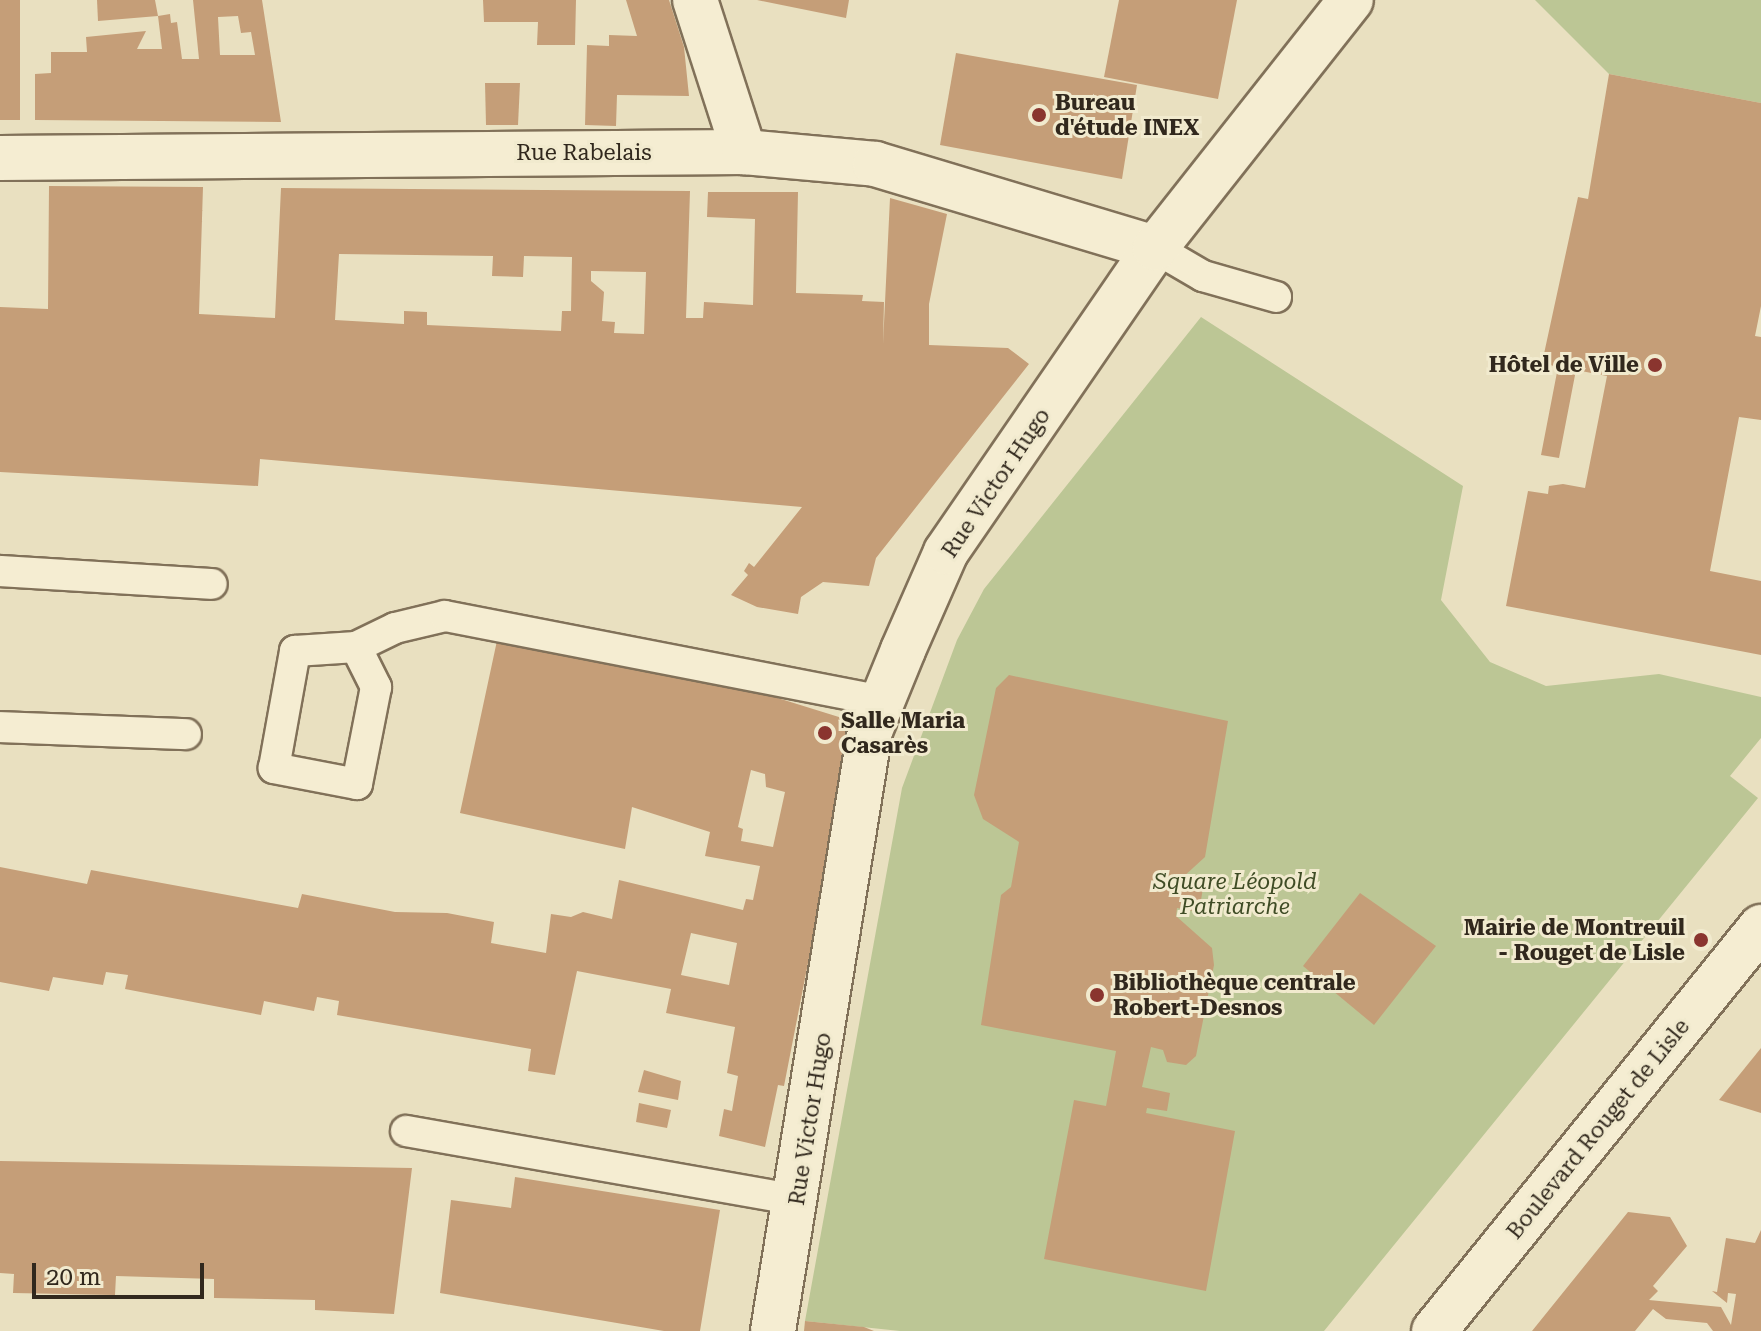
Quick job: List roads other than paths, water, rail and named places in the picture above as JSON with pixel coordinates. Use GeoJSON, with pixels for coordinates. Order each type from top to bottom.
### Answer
{"type":"FeatureCollection","features":[{"type":"Feature","properties":{"kind":"street"},"geometry":{"type":"LineString","coordinates":[[695,0],[744,152]]}},
{"type":"Feature","properties":{"kind":"street","name":"Rue Victor Hugo"},"geometry":{"type":"LineString","coordinates":[[773,1331],[797,1200],[870,731],[946,552],[1155,248],[1351,0]]}},
{"type":"Feature","properties":{"kind":"street","name":"Rue Rabelais"},"geometry":{"type":"LineString","coordinates":[[0,158],[744,152],[875,164],[1155,248]]}},
{"type":"Feature","properties":{"kind":"street","name":"Boulevard Rouget de Lisle"},"geometry":{"type":"LineString","coordinates":[[1434,1331],[1761,927]]}},
{"type":"Feature","properties":{"kind":"lane"},"geometry":{"type":"LineString","coordinates":[[1155,248],[1203,276],[1276,297]]}},
{"type":"Feature","properties":{"kind":"lane"},"geometry":{"type":"LineString","coordinates":[[0,571],[212,584]]}},
{"type":"Feature","properties":{"kind":"lane"},"geometry":{"type":"LineString","coordinates":[[356,647],[376,687],[357,784],[274,768],[295,651],[356,647],[395,628],[445,616],[882,701]]}},
{"type":"Feature","properties":{"kind":"lane"},"geometry":{"type":"LineString","coordinates":[[0,727],[186,734]]}},
{"type":"Feature","properties":{"kind":"lane"},"geometry":{"type":"LineString","coordinates":[[406,1131],[797,1200]]}},
{"type":"Feature","properties":{"kind":"place","name":"Bureau d'étude INEX"},"geometry":{"type":"Point","coordinates":[1039,115]}},
{"type":"Feature","properties":{"kind":"place","name":"Hôtel de Ville"},"geometry":{"type":"Point","coordinates":[1655,365]}},
{"type":"Feature","properties":{"kind":"place","name":"Salle Maria Casarès"},"geometry":{"type":"Point","coordinates":[825,733]}},
{"type":"Feature","properties":{"kind":"place","name":"Mairie de Montreuil - Rouget de Lisle"},"geometry":{"type":"Point","coordinates":[1701,940]}},
{"type":"Feature","properties":{"kind":"place","name":"Bibliothèque centrale Robert-Desnos"},"geometry":{"type":"Point","coordinates":[1097,995]}},
{"type":"Feature","properties":{"kind":"park label","name":"Square Léopold Patriarche"},"geometry":{"type":"Point","coordinates":[1235,894]}}]}
